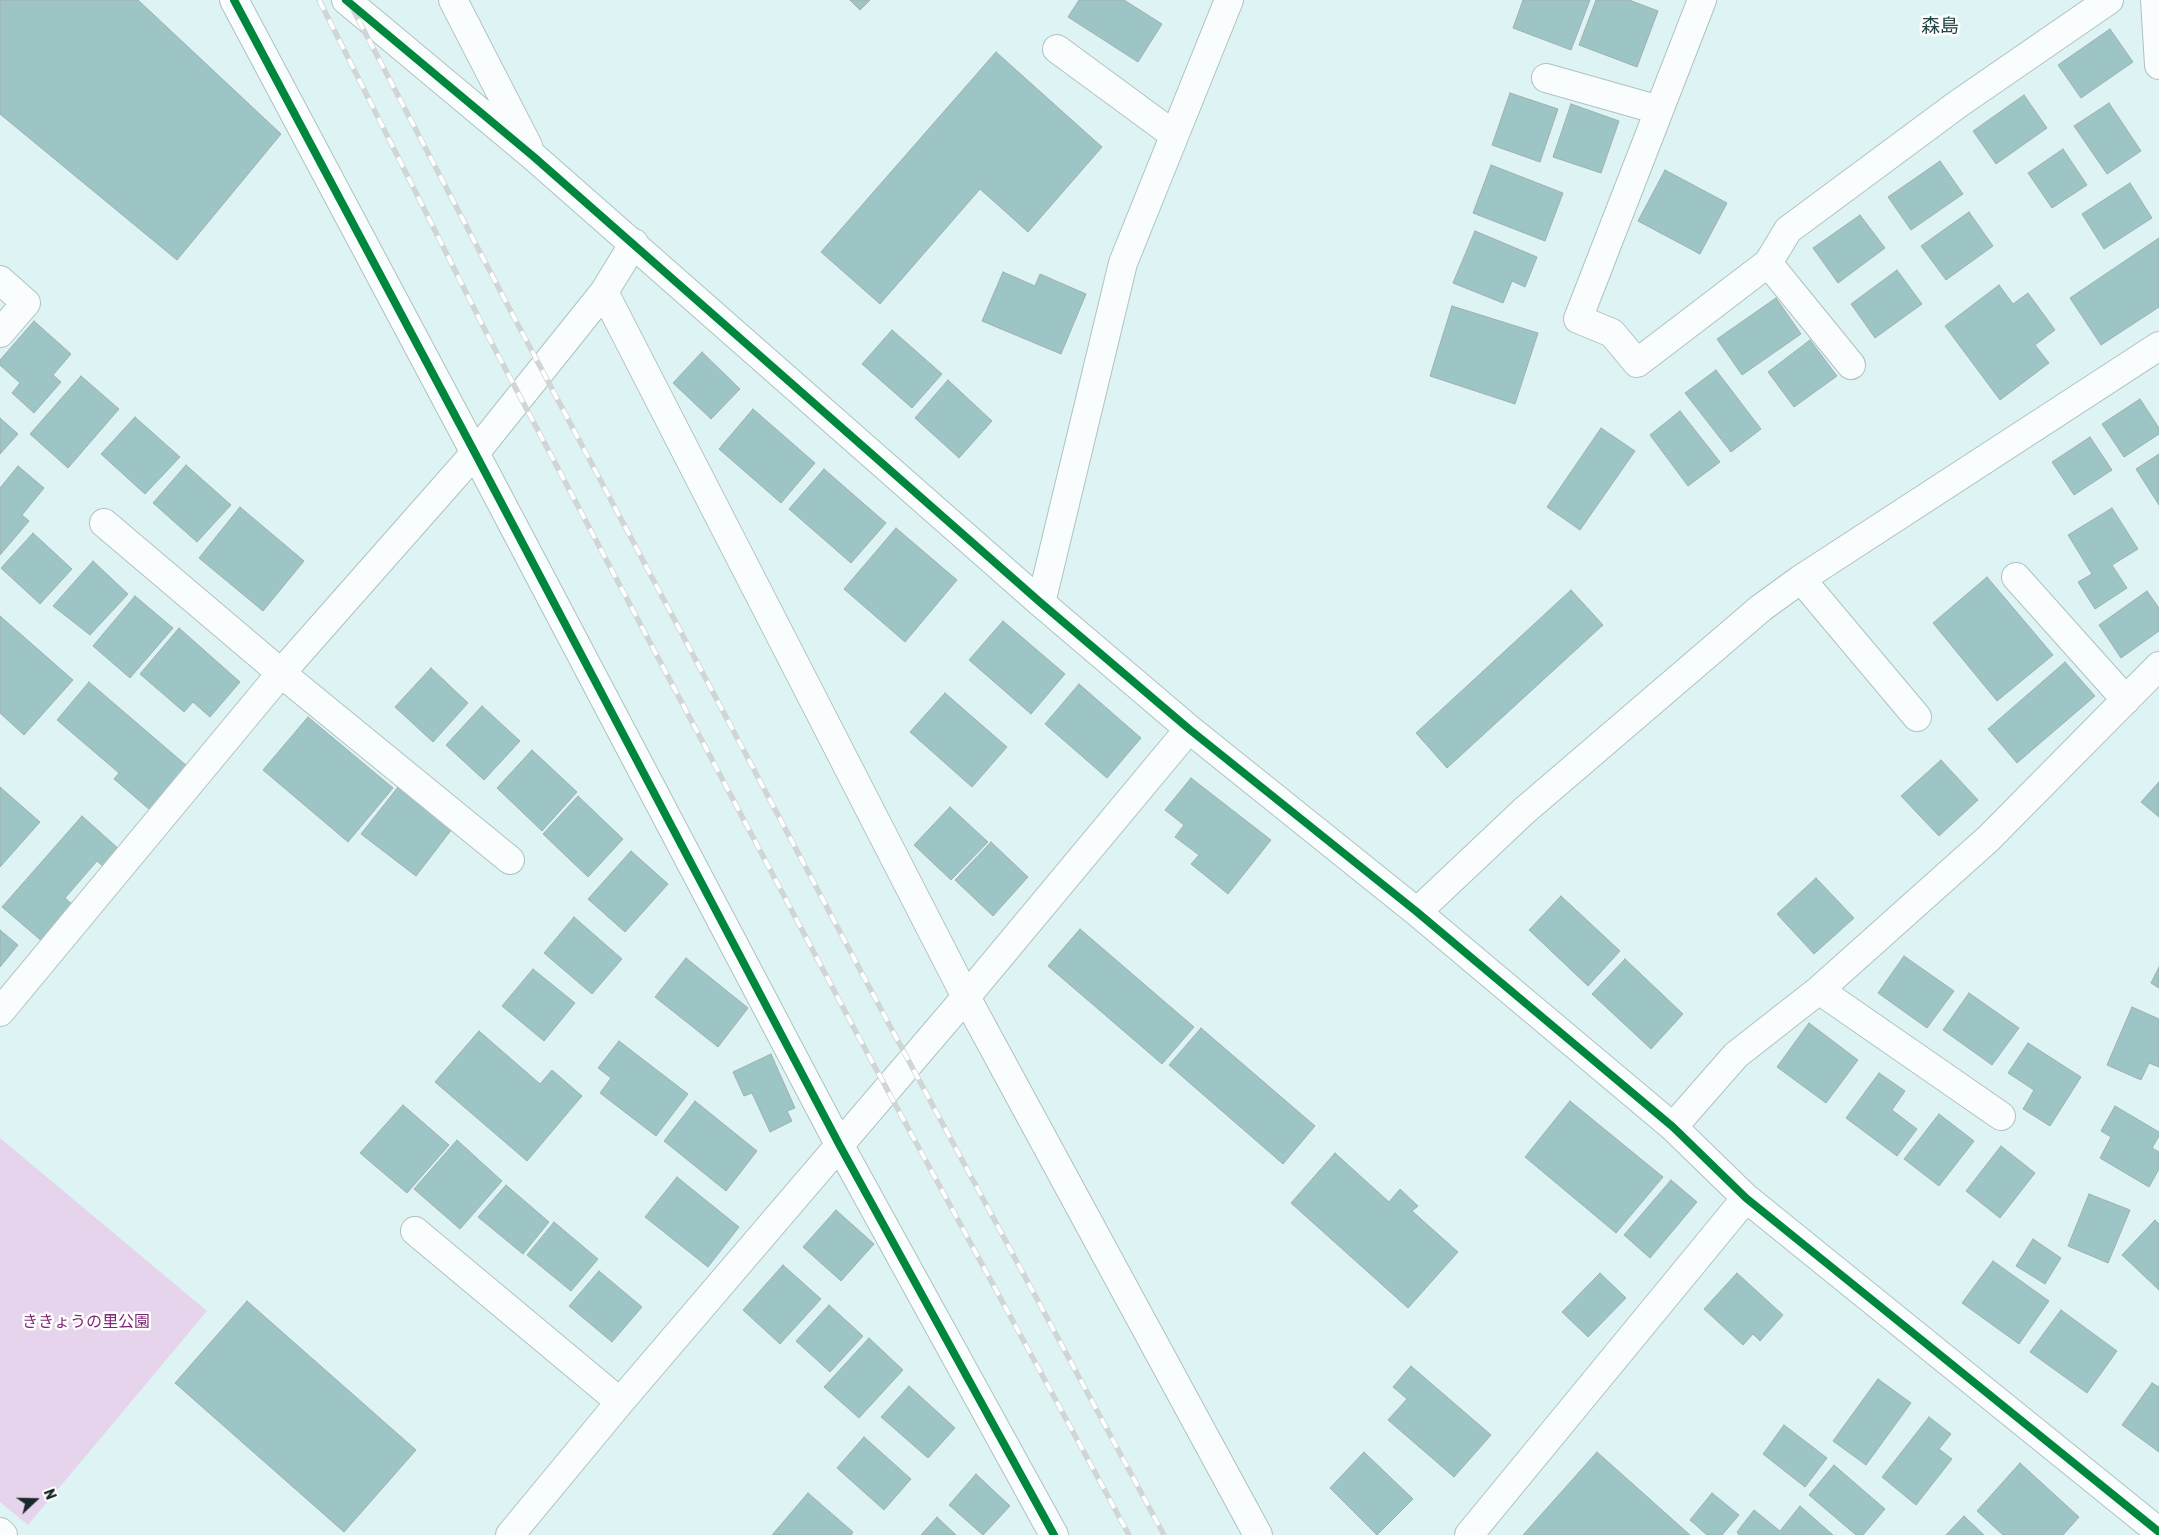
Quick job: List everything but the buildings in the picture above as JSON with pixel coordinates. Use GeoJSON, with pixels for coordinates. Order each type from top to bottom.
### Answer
{"type":"FeatureCollection","features":[{"type":"Feature","properties":{"kind":"street"},"geometry":{"type":"LineString","coordinates":[[234,0],[840,1146],[1054,1535]]}},
{"type":"Feature","properties":{"kind":"street"},"geometry":{"type":"LineString","coordinates":[[346,0],[634,243],[1041,603],[1189,729],[1417,912],[1673,1127],[1746,1198],[2159,1532]]}},
{"type":"Feature","properties":{"kind":"street"},"geometry":{"type":"LineString","coordinates":[[454,0],[534,157]]}},
{"type":"Feature","properties":{"kind":"street"},"geometry":{"type":"LineString","coordinates":[[1041,603],[1123,263],[1229,0]]}},
{"type":"Feature","properties":{"kind":"street"},"geometry":{"type":"LineString","coordinates":[[1702,0],[1578,319],[1612,334],[1638,363],[1768,263],[1788,230],[1958,104],[2109,0]]}},
{"type":"Feature","properties":{"kind":"street"},"geometry":{"type":"LineString","coordinates":[[2156,0],[2159,65]]}},
{"type":"Feature","properties":{"kind":"street"},"geometry":{"type":"LineString","coordinates":[[1057,48],[1174,135]]}},
{"type":"Feature","properties":{"kind":"street"},"geometry":{"type":"LineString","coordinates":[[1546,78],[1659,110]]}},
{"type":"Feature","properties":{"kind":"street"},"geometry":{"type":"LineString","coordinates":[[0,1012],[281,673],[475,453],[604,292],[634,243]]}},
{"type":"Feature","properties":{"kind":"street"},"geometry":{"type":"LineString","coordinates":[[1768,263],[1851,365]]}},
{"type":"Feature","properties":{"kind":"street"},"geometry":{"type":"LineString","coordinates":[[0,280],[26,303],[0,332]]}},
{"type":"Feature","properties":{"kind":"street"},"geometry":{"type":"LineString","coordinates":[[604,292],[966,997],[1258,1535]]}},
{"type":"Feature","properties":{"kind":"street"},"geometry":{"type":"LineString","coordinates":[[1417,912],[1524,811],[1761,608],[1801,579],[2159,346]]}},
{"type":"Feature","properties":{"kind":"street"},"geometry":{"type":"LineString","coordinates":[[104,523],[281,673],[510,860]]}},
{"type":"Feature","properties":{"kind":"street"},"geometry":{"type":"LineString","coordinates":[[2016,577],[2126,700]]}},
{"type":"Feature","properties":{"kind":"street"},"geometry":{"type":"LineString","coordinates":[[1801,579],[1917,717]]}},
{"type":"Feature","properties":{"kind":"street"},"geometry":{"type":"LineString","coordinates":[[1673,1127],[1736,1056],[1819,990],[1988,838],[2159,666]]}},
{"type":"Feature","properties":{"kind":"street"},"geometry":{"type":"LineString","coordinates":[[510,1535],[620,1402],[966,997],[1189,729]]}},
{"type":"Feature","properties":{"kind":"street"},"geometry":{"type":"LineString","coordinates":[[1819,990],[2001,1116]]}},
{"type":"Feature","properties":{"kind":"street"},"geometry":{"type":"LineString","coordinates":[[1469,1535],[1746,1198]]}},
{"type":"Feature","properties":{"kind":"street"},"geometry":{"type":"LineString","coordinates":[[414,1231],[620,1402]]}},
{"type":"Feature","properties":{"kind":"street"},"geometry":{"type":"LineString","coordinates":[[0,1532],[3,1535]]}},
{"type":"Feature","properties":{"kind":"green space","name":"ききょうの里公園"},"geometry":{"type":"Polygon","coordinates":[[[0,1138],[207,1311],[28,1525],[0,1502],[0,1138]]]}},
{"type":"Feature","properties":{"kind":"railway"},"geometry":{"type":"LineString","coordinates":[[319,0],[488,336],[856,1032],[1129,1535]]}},
{"type":"Feature","properties":{"kind":"railway"},"geometry":{"type":"LineString","coordinates":[[348,0],[883,1013],[1164,1535]]}},
{"type":"Feature","properties":{"kind":"cycle path"},"geometry":{"type":"LineString","coordinates":[[234,0],[840,1146],[1054,1535]]}},
{"type":"Feature","properties":{"kind":"cycle path"},"geometry":{"type":"LineString","coordinates":[[346,0],[534,157],[1041,603],[1189,729],[1417,912],[1673,1127],[1746,1198],[2159,1532]]}},
{"type":"Feature","properties":{"kind":"district","name":"森島"},"geometry":{"type":"Point","coordinates":[1940,27]}}]}
